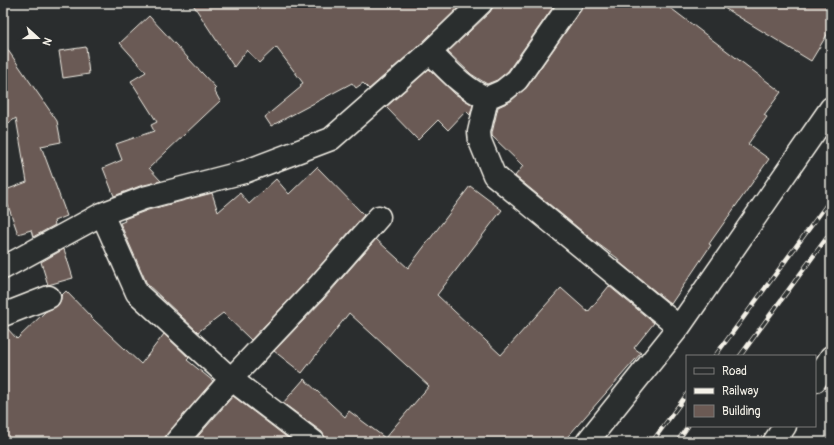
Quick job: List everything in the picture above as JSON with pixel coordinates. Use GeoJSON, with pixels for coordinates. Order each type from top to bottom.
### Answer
{"type":"FeatureCollection","features":[{"type":"Feature","properties":{"kind":"street"},"geometry":{"type":"LineString","coordinates":[[3,268],[102,214],[144,198],[244,172],[331,139],[430,52],[481,3]]}},
{"type":"Feature","properties":{"kind":"street"},"geometry":{"type":"LineString","coordinates":[[430,52],[475,94],[487,98],[503,91],[517,80],[571,3]]}},
{"type":"Feature","properties":{"kind":"street"},"geometry":{"type":"LineString","coordinates":[[487,98],[480,132],[480,141],[494,175],[679,327]]}},
{"type":"Feature","properties":{"kind":"street"},"geometry":{"type":"LineString","coordinates":[[587,442],[679,327],[831,108]]}},
{"type":"Feature","properties":{"kind":"street"},"geometry":{"type":"LineString","coordinates":[[102,214],[137,293],[231,379],[314,442]]}},
{"type":"Feature","properties":{"kind":"street"},"geometry":{"type":"LineString","coordinates":[[176,442],[231,379],[314,291],[379,217]]}},
{"type":"Feature","properties":{"kind":"street"},"geometry":{"type":"LineString","coordinates":[[3,315],[49,297]]}},
{"type":"Feature","properties":{"kind":"street"},"geometry":{"type":"LineString","coordinates":[[816,380],[831,357]]}},
{"type":"Feature","properties":{"kind":"street"},"geometry":{"type":"LineString","coordinates":[[774,442],[784,427]]}},
{"type":"Feature","properties":{"kind":"building"},"geometry":{"type":"Polygon","coordinates":[[[192,3],[463,3],[422,43],[369,89],[363,83],[356,88],[352,83],[271,126],[265,117],[301,87],[300,85],[303,83],[276,47],[259,63],[247,50],[234,67],[192,3]]]}},
{"type":"Feature","properties":{"kind":"building"},"geometry":{"type":"Polygon","coordinates":[[[493,3],[556,3],[508,71],[497,80],[487,84],[471,74],[448,52],[490,12],[493,7],[493,3]]]}},
{"type":"Feature","properties":{"kind":"building"},"geometry":{"type":"Polygon","coordinates":[[[583,3],[664,3],[781,92],[764,115],[767,117],[748,144],[769,159],[709,244],[711,245],[671,304],[619,262],[620,260],[594,241],[515,176],[523,166],[492,136],[498,107],[511,101],[527,87],[581,10],[583,3]]]}},
{"type":"Feature","properties":{"kind":"building"},"geometry":{"type":"Polygon","coordinates":[[[716,3],[831,3],[831,28],[811,61],[716,3]]]}},
{"type":"Feature","properties":{"kind":"building"},"geometry":{"type":"Polygon","coordinates":[[[149,16],[216,88],[214,90],[220,101],[149,168],[161,181],[140,186],[114,196],[103,168],[122,160],[116,144],[154,131],[151,125],[157,122],[131,81],[146,72],[120,43],[149,16]]]}},
{"type":"Feature","properties":{"kind":"building"},"geometry":{"type":"Polygon","coordinates":[[[3,43],[57,121],[61,142],[41,146],[67,216],[54,221],[55,225],[33,237],[31,230],[18,234],[3,191],[27,182],[16,118],[3,127],[3,43]]]}},
{"type":"Feature","properties":{"kind":"building"},"geometry":{"type":"Polygon","coordinates":[[[86,47],[89,74],[63,78],[59,51],[86,47]]]}},
{"type":"Feature","properties":{"kind":"building"},"geometry":{"type":"Polygon","coordinates":[[[429,69],[455,94],[473,105],[470,115],[466,111],[448,130],[438,120],[418,140],[386,107],[429,69]]]}},
{"type":"Feature","properties":{"kind":"building"},"geometry":{"type":"Polygon","coordinates":[[[317,167],[364,215],[305,283],[251,340],[223,313],[198,332],[147,284],[120,223],[125,221],[124,219],[148,210],[212,193],[218,212],[240,193],[249,204],[276,179],[289,194],[317,167]]]}},
{"type":"Feature","properties":{"kind":"building"},"geometry":{"type":"Polygon","coordinates":[[[470,186],[502,210],[437,295],[501,355],[561,288],[588,312],[609,286],[654,323],[634,348],[641,353],[563,442],[326,442],[322,432],[283,403],[304,379],[345,417],[349,411],[385,438],[429,386],[349,313],[302,373],[274,351],[323,300],[376,239],[408,268],[470,186]]]}},
{"type":"Feature","properties":{"kind":"building"},"geometry":{"type":"Polygon","coordinates":[[[64,249],[73,278],[48,285],[41,262],[64,249]]]}},
{"type":"Feature","properties":{"kind":"building"},"geometry":{"type":"Polygon","coordinates":[[[66,291],[94,320],[141,364],[164,334],[189,358],[187,360],[213,381],[167,434],[164,442],[3,442],[3,327],[6,327],[17,339],[45,312],[58,305],[61,296],[66,291]]]}},
{"type":"Feature","properties":{"kind":"building"},"geometry":{"type":"Polygon","coordinates":[[[233,396],[293,442],[193,442],[233,396]]]}},
{"type":"Feature","properties":{"kind":"railway"},"geometry":{"type":"LineString","coordinates":[[716,355],[831,199]]}},
{"type":"Feature","properties":{"kind":"railway"},"geometry":{"type":"LineString","coordinates":[[741,355],[831,232]]}},
{"type":"Feature","properties":{"kind":"railway"},"geometry":{"type":"LineString","coordinates":[[652,442],[686,395]]}},
{"type":"Feature","properties":{"kind":"railway"},"geometry":{"type":"LineString","coordinates":[[677,442],[687,427]]}}]}
